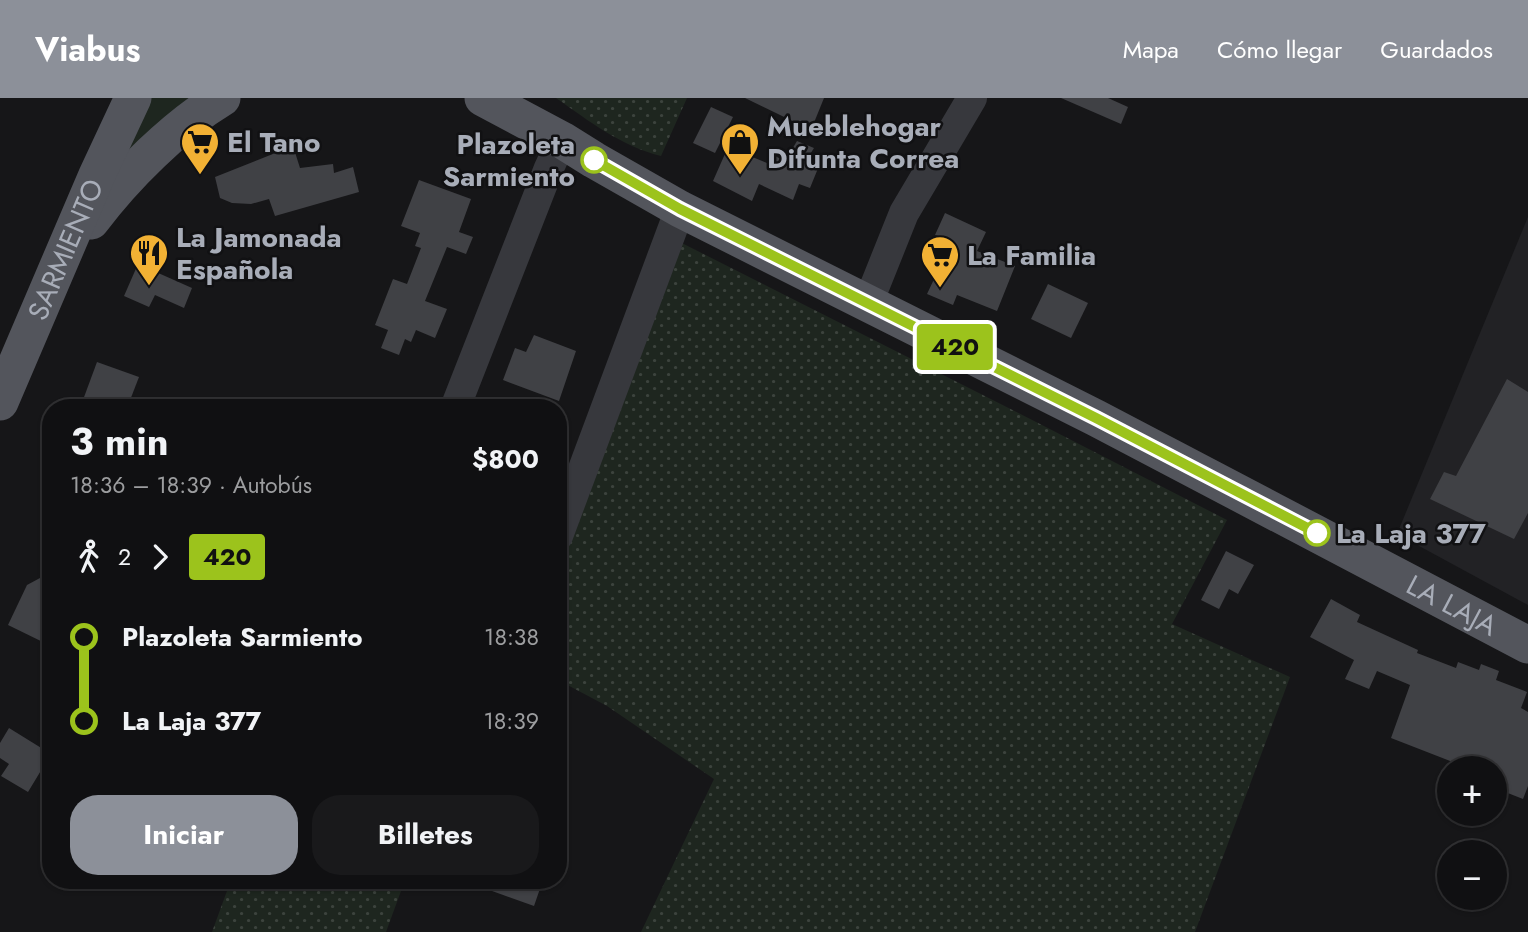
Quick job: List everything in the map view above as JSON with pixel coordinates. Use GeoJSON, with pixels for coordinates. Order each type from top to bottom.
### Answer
{"type":"FeatureCollection","features":[{"type":"Feature","properties":{"kind":"main road","name":"SARMIENTO"},"geometry":{"type":"LineString","coordinates":[[0,402],[97,175],[133,98]]}},
{"type":"Feature","properties":{"kind":"main road"},"geometry":{"type":"LineString","coordinates":[[61,260],[112,193],[168,138],[222,98]]}},
{"type":"Feature","properties":{"kind":"main road","name":"LA LAJA"},"geometry":{"type":"LineString","coordinates":[[483,98],[562,140],[680,209],[1096,418],[1528,645]]}},
{"type":"Feature","properties":{"kind":"street"},"geometry":{"type":"LineString","coordinates":[[868,303],[904,213],[972,98]]}},
{"type":"Feature","properties":{"kind":"street"},"geometry":{"type":"LineString","coordinates":[[459,399],[562,140]]}},
{"type":"Feature","properties":{"kind":"street"},"geometry":{"type":"LineString","coordinates":[[567,512],[680,209]]}},
{"type":"Feature","properties":{"kind":"shaded area"},"geometry":{"type":"Polygon","coordinates":[[[148,98],[191,98],[119,169],[148,98]]]}},
{"type":"Feature","properties":{"kind":"shaded area"},"geometry":{"type":"Polygon","coordinates":[[[556,98],[687,98],[661,156],[619,139],[556,98]]]}},
{"type":"Feature","properties":{"kind":"shaded area"},"geometry":{"type":"Polygon","coordinates":[[[1528,217],[1528,605],[1397,534],[1528,217]]]}},
{"type":"Feature","properties":{"kind":"shaded area"},"geometry":{"type":"Polygon","coordinates":[[[660,232],[1227,520],[1172,624],[1290,677],[1195,932],[641,932],[714,779],[607,706],[567,685],[567,473],[660,232]]]}},
{"type":"Feature","properties":{"kind":"shaded area"},"geometry":{"type":"Polygon","coordinates":[[[228,889],[402,889],[386,932],[212,932],[228,889]]]}},
{"type":"Feature","properties":{"kind":"building"},"geometry":{"type":"Polygon","coordinates":[[[745,98],[824,98],[811,130],[745,98]]]}},
{"type":"Feature","properties":{"kind":"building"},"geometry":{"type":"Polygon","coordinates":[[[1061,98],[1108,98],[1128,107],[1121,124],[1061,98]]]}},
{"type":"Feature","properties":{"kind":"building"},"geometry":{"type":"Polygon","coordinates":[[[711,107],[733,117],[715,153],[693,143],[711,107]]]}},
{"type":"Feature","properties":{"kind":"building"},"geometry":{"type":"Polygon","coordinates":[[[797,141],[814,148],[809,156],[821,161],[810,188],[799,184],[793,200],[759,184],[752,201],[713,181],[728,147],[767,163],[771,154],[785,161],[797,141]]]}},
{"type":"Feature","properties":{"kind":"building"},"geometry":{"type":"Polygon","coordinates":[[[293,146],[300,168],[333,164],[334,173],[353,167],[359,192],[275,216],[269,199],[251,204],[232,203],[220,198],[215,177],[293,146]]]}},
{"type":"Feature","properties":{"kind":"building"},"geometry":{"type":"Polygon","coordinates":[[[419,180],[471,199],[459,232],[473,237],[466,254],[447,247],[425,301],[447,309],[435,338],[416,330],[411,342],[405,339],[399,355],[381,348],[388,330],[375,325],[393,279],[407,284],[421,248],[415,246],[420,233],[401,226],[419,180]]]}},
{"type":"Feature","properties":{"kind":"building"},"geometry":{"type":"Polygon","coordinates":[[[945,213],[986,232],[977,251],[1015,266],[997,311],[957,295],[953,305],[927,294],[936,275],[929,272],[946,238],[935,235],[945,213]]]}},
{"type":"Feature","properties":{"kind":"building"},"geometry":{"type":"Polygon","coordinates":[[[138,264],[192,288],[184,308],[155,295],[149,307],[124,296],[138,264]]]}},
{"type":"Feature","properties":{"kind":"building"},"geometry":{"type":"Polygon","coordinates":[[[1048,284],[1088,303],[1071,338],[1031,319],[1048,284]]]}},
{"type":"Feature","properties":{"kind":"building"},"geometry":{"type":"Polygon","coordinates":[[[534,335],[576,351],[560,399],[503,380],[515,348],[526,352],[534,335]]]}},
{"type":"Feature","properties":{"kind":"building"},"geometry":{"type":"Polygon","coordinates":[[[97,362],[139,377],[130,399],[83,399],[97,362]]]}},
{"type":"Feature","properties":{"kind":"building"},"geometry":{"type":"Polygon","coordinates":[[[1507,379],[1528,392],[1528,513],[1514,539],[1430,499],[1444,472],[1456,476],[1507,379]]]}},
{"type":"Feature","properties":{"kind":"building"},"geometry":{"type":"Polygon","coordinates":[[[1226,551],[1254,565],[1238,594],[1229,589],[1219,609],[1201,600],[1226,551]]]}},
{"type":"Feature","properties":{"kind":"building"},"geometry":{"type":"Polygon","coordinates":[[[42,579],[42,642],[8,625],[27,585],[42,579]]]}},
{"type":"Feature","properties":{"kind":"building"},"geometry":{"type":"Polygon","coordinates":[[[1331,599],[1360,615],[1357,622],[1418,650],[1417,653],[1456,668],[1458,662],[1479,670],[1481,664],[1499,671],[1496,680],[1527,692],[1521,708],[1528,712],[1528,786],[1523,799],[1507,793],[1507,756],[1437,756],[1391,738],[1410,685],[1377,671],[1369,689],[1345,679],[1354,660],[1310,637],[1331,599]]]}},
{"type":"Feature","properties":{"kind":"building"},"geometry":{"type":"Polygon","coordinates":[[[9,728],[42,748],[42,769],[28,792],[1,776],[9,764],[0,758],[0,743],[9,728]]]}},
{"type":"Feature","properties":{"kind":"building"},"geometry":{"type":"Polygon","coordinates":[[[487,889],[540,889],[534,906],[487,889]]]}},
{"type":"Feature","properties":{"kind":"bus line","name":"420"},"geometry":{"type":"LineString","coordinates":[[594,160],[680,209],[1096,418],[1317,533]]}},
{"type":"Feature","properties":{"kind":"place","name":"Plazoleta Sarmiento"},"geometry":{"type":"Point","coordinates":[594,160]}},
{"type":"Feature","properties":{"kind":"place","name":"El Tano"},"geometry":{"type":"Point","coordinates":[200,176]}},
{"type":"Feature","properties":{"kind":"place","name":"Mueblehogar Difunta Correa"},"geometry":{"type":"Point","coordinates":[740,176]}},
{"type":"Feature","properties":{"kind":"place","name":"La Jamonada Española"},"geometry":{"type":"Point","coordinates":[149,287]}},
{"type":"Feature","properties":{"kind":"place","name":"La Familia"},"geometry":{"type":"Point","coordinates":[940,289]}},
{"type":"Feature","properties":{"kind":"place","name":"La Laja 377"},"geometry":{"type":"Point","coordinates":[1317,533]}}]}
